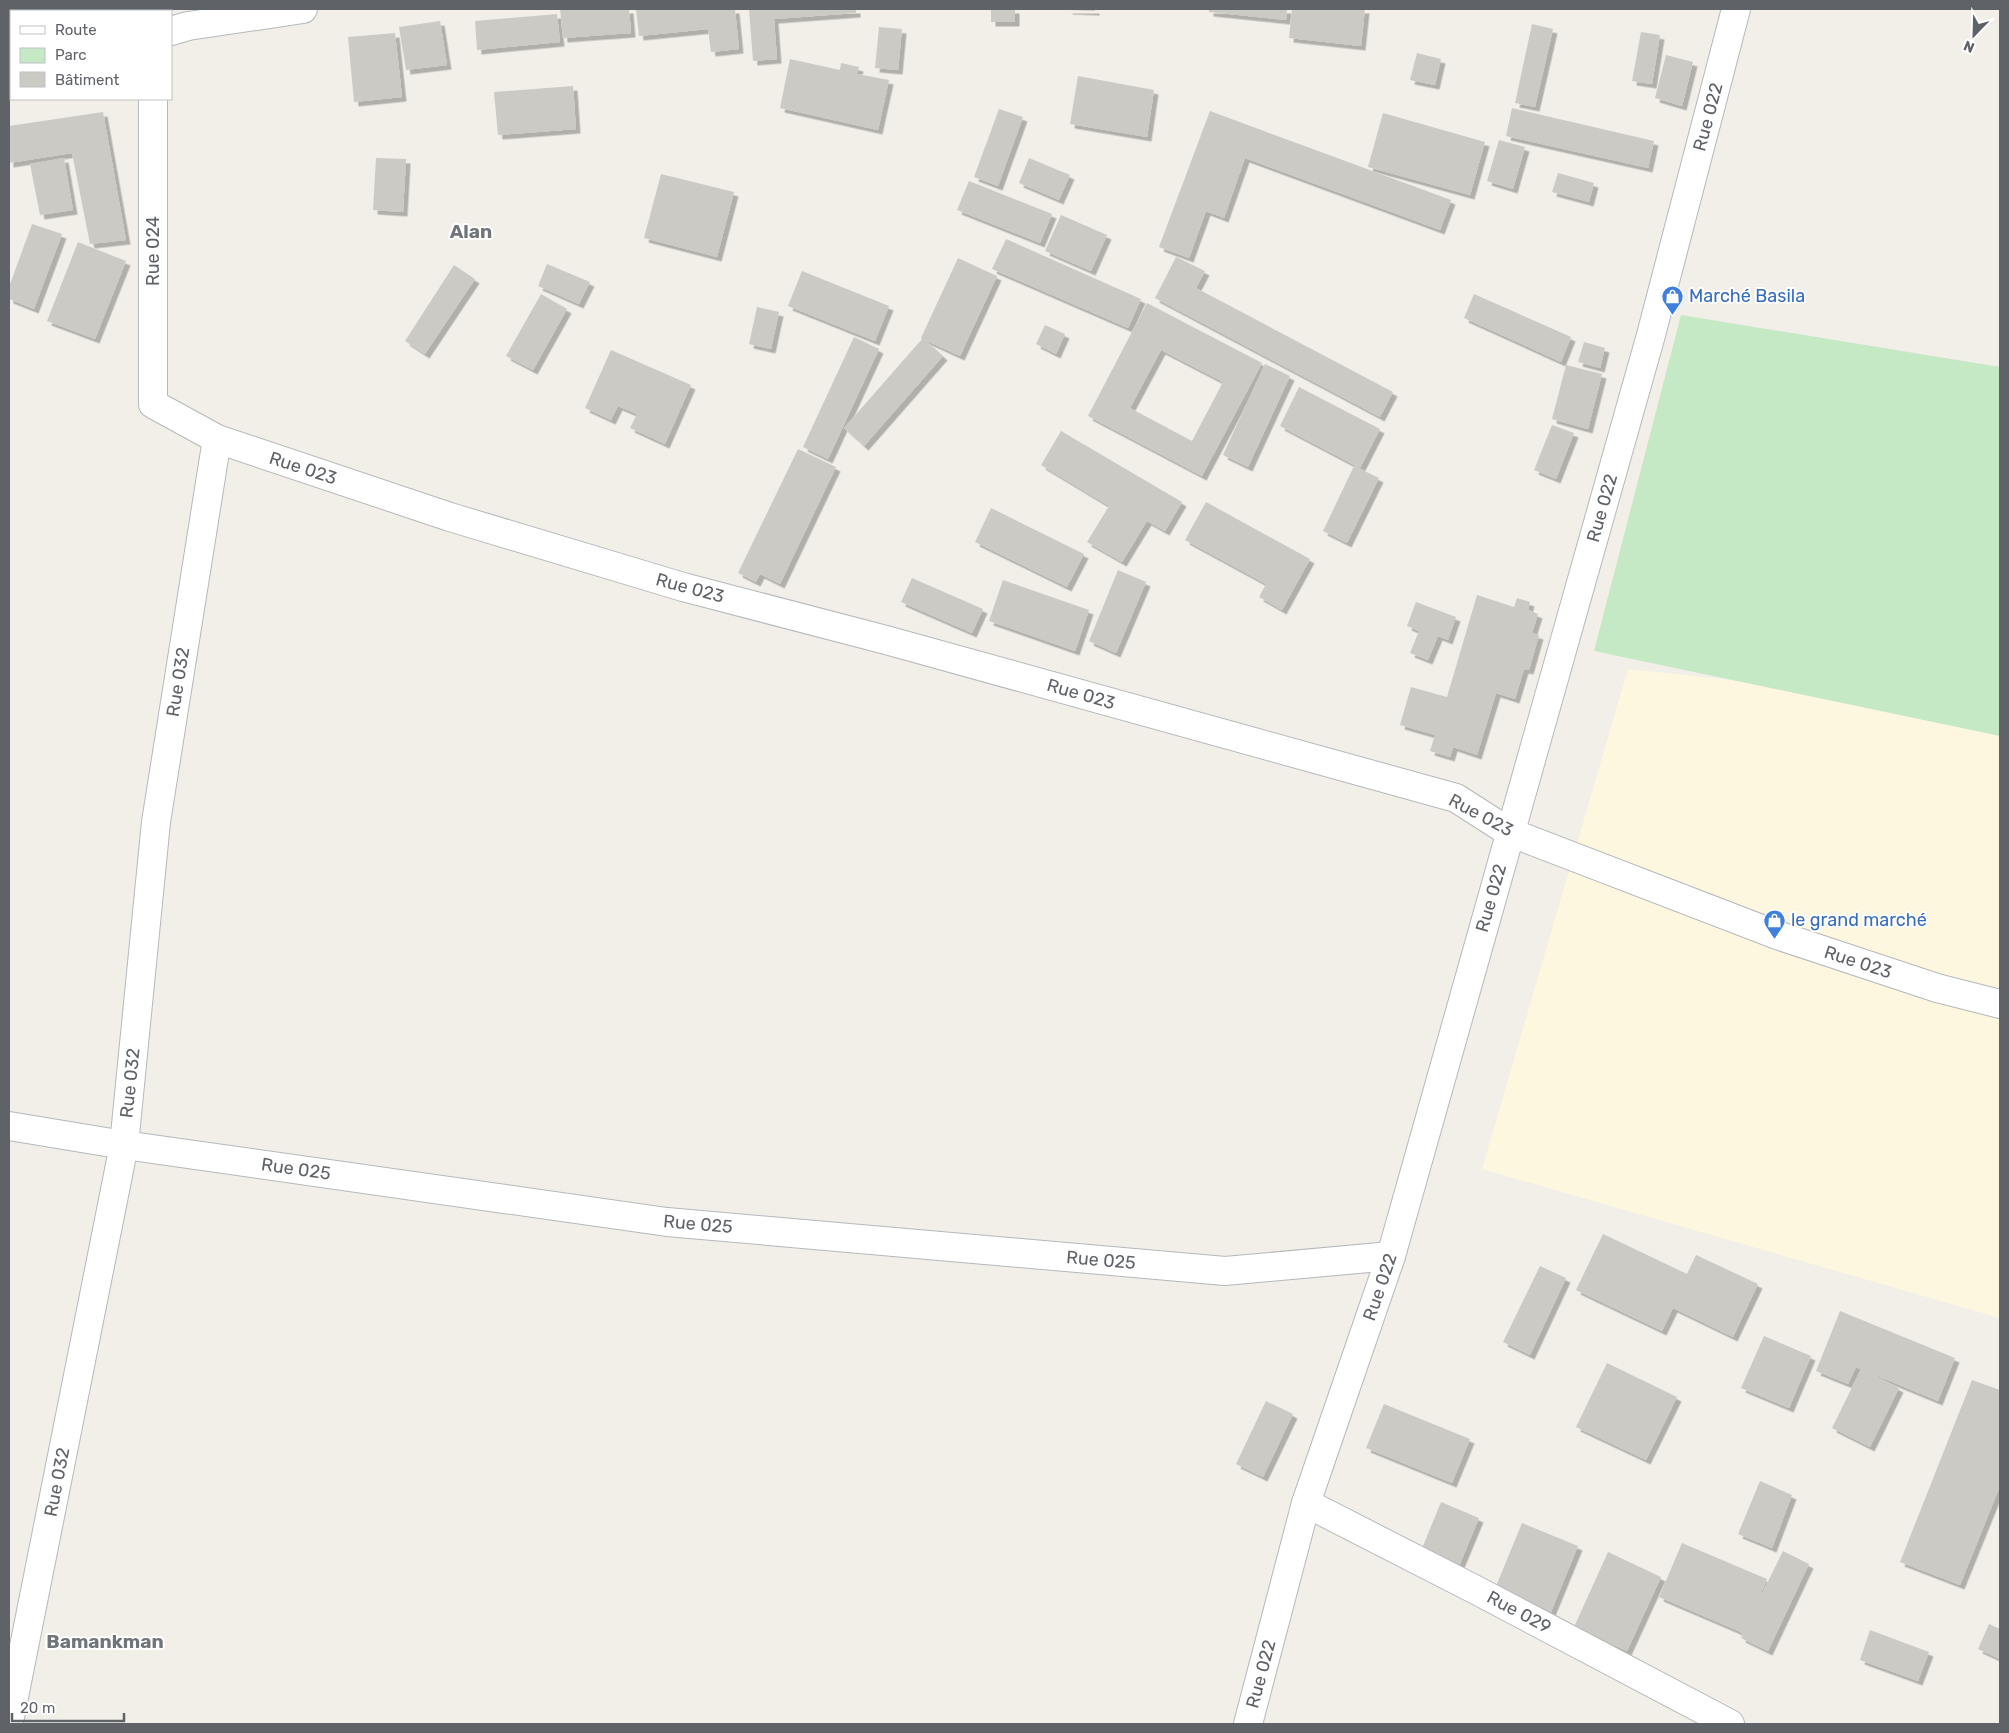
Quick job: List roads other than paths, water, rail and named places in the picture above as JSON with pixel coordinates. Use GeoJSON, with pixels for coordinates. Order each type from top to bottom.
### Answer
{"type":"FeatureCollection","features":[{"type":"Feature","properties":{"kind":"street"},"geometry":{"type":"LineString","coordinates":[[185,22],[303,9]]}},
{"type":"Feature","properties":{"kind":"street","name":"Rue 022"},"geometry":{"type":"LineString","coordinates":[[1248,1724],[1306,1503],[1391,1256],[1509,832],[1651,335],[1736,9]]}},
{"type":"Feature","properties":{"kind":"street","name":"Rue 024"},"geometry":{"type":"LineString","coordinates":[[153,100],[153,404]]}},
{"type":"Feature","properties":{"kind":"street","name":"Rue 023"},"geometry":{"type":"LineString","coordinates":[[153,404],[217,439],[450,517],[683,587],[886,640],[1456,798],[1509,832],[1777,936],[1937,988],[2000,1004]]}},
{"type":"Feature","properties":{"kind":"street","name":"Rue 032"},"geometry":{"type":"LineString","coordinates":[[9,1722],[124,1144],[156,822],[217,439]]}},
{"type":"Feature","properties":{"kind":"street","name":"Rue 025"},"geometry":{"type":"LineString","coordinates":[[9,1126],[667,1222],[707,1226],[1225,1271],[1391,1256]]}},
{"type":"Feature","properties":{"kind":"street","name":"Rue 029"},"geometry":{"type":"LineString","coordinates":[[1306,1503],[1730,1724]]}},
{"type":"Feature","properties":{"kind":"place","name":"Marché Basila"},"geometry":{"type":"Point","coordinates":[1673,315]}},
{"type":"Feature","properties":{"kind":"place","name":"le grand marché"},"geometry":{"type":"Point","coordinates":[1775,939]}},
{"type":"Feature","properties":{"kind":"district","name":"Alan"},"geometry":{"type":"Point","coordinates":[471,231]}},
{"type":"Feature","properties":{"kind":"district","name":"Bamankman"},"geometry":{"type":"Point","coordinates":[105,1641]}}]}
